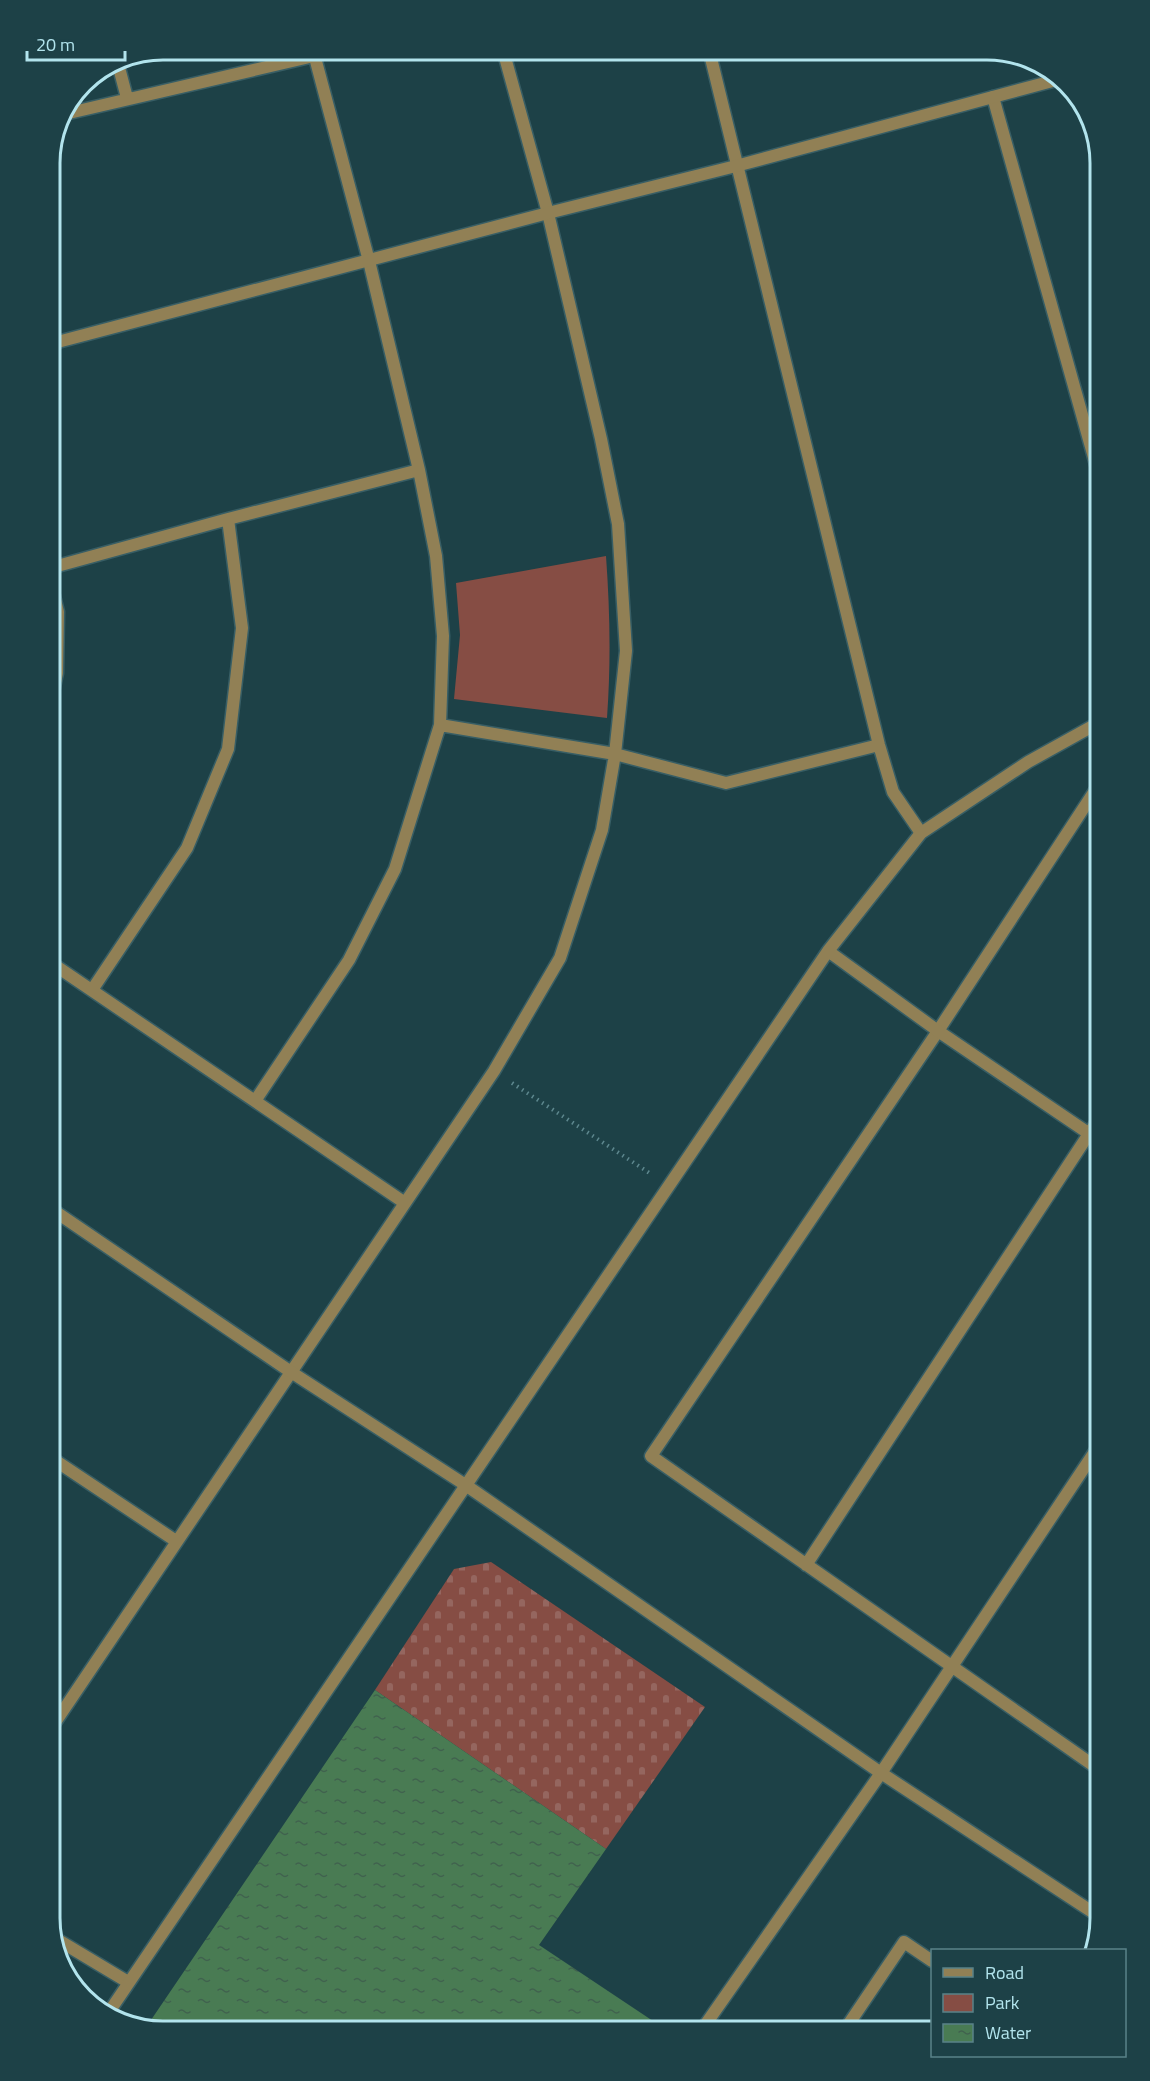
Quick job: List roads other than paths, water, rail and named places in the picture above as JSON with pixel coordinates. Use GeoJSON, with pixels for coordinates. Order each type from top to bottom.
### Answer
{"type":"FeatureCollection","features":[{"type":"Feature","properties":{"kind":"street"},"geometry":{"type":"LineString","coordinates":[[74,112],[285,60]]}},
{"type":"Feature","properties":{"kind":"street"},"geometry":{"type":"LineString","coordinates":[[255,1101],[349,960],[395,869],[440,725],[442,625],[436,556],[369,261],[316,60]]}},
{"type":"Feature","properties":{"kind":"street"},"geometry":{"type":"LineString","coordinates":[[60,1715],[494,1071],[560,958],[602,830],[615,754],[626,651],[618,525],[601,439],[548,213],[506,60]]}},
{"type":"Feature","properties":{"kind":"street"},"geometry":{"type":"LineString","coordinates":[[711,60],[879,745],[893,792],[921,833]]}},
{"type":"Feature","properties":{"kind":"street"},"geometry":{"type":"LineString","coordinates":[[120,70],[127,98]]}},
{"type":"Feature","properties":{"kind":"street"},"geometry":{"type":"LineString","coordinates":[[60,341],[736,166],[1051,82]]}},
{"type":"Feature","properties":{"kind":"street"},"geometry":{"type":"LineString","coordinates":[[993,97],[1090,439]]}},
{"type":"Feature","properties":{"kind":"street"},"geometry":{"type":"LineString","coordinates":[[60,565],[418,470]]}},
{"type":"Feature","properties":{"kind":"street"},"geometry":{"type":"LineString","coordinates":[[92,990],[187,848],[228,749],[242,628],[228,519]]}},
{"type":"Feature","properties":{"kind":"street"},"geometry":{"type":"LineString","coordinates":[[440,725],[615,754],[726,783],[879,745]]}},
{"type":"Feature","properties":{"kind":"street"},"geometry":{"type":"LineString","coordinates":[[112,2007],[828,951],[921,833],[1028,762],[1090,728]]}},
{"type":"Feature","properties":{"kind":"street"},"geometry":{"type":"LineString","coordinates":[[1090,800],[938,1031],[651,1456],[1090,1762]]}},
{"type":"Feature","properties":{"kind":"street"},"geometry":{"type":"LineString","coordinates":[[806,1565],[1089,1133],[938,1031],[828,951]]}},
{"type":"Feature","properties":{"kind":"street"},"geometry":{"type":"LineString","coordinates":[[60,969],[405,1203]]}},
{"type":"Feature","properties":{"kind":"street"},"geometry":{"type":"LineString","coordinates":[[60,1215],[291,1372],[467,1486],[881,1773],[1090,1910]]}},
{"type":"Feature","properties":{"kind":"street"},"geometry":{"type":"LineString","coordinates":[[708,2021],[881,1773],[1090,1460]]}},
{"type":"Feature","properties":{"kind":"street"},"geometry":{"type":"LineString","coordinates":[[60,1463],[176,1541]]}},
{"type":"Feature","properties":{"kind":"street"},"geometry":{"type":"LineString","coordinates":[[851,2021],[904,1942],[931,1960]]}},
{"type":"Feature","properties":{"kind":"street"},"geometry":{"type":"LineString","coordinates":[[64,1944],[128,1983]]}},
{"type":"Feature","properties":{"kind":"water"},"geometry":{"type":"Polygon","coordinates":[[[375,1690],[606,1849],[539,1945],[653,2021],[156,2021],[151,2020],[375,1690]]]}}]}
